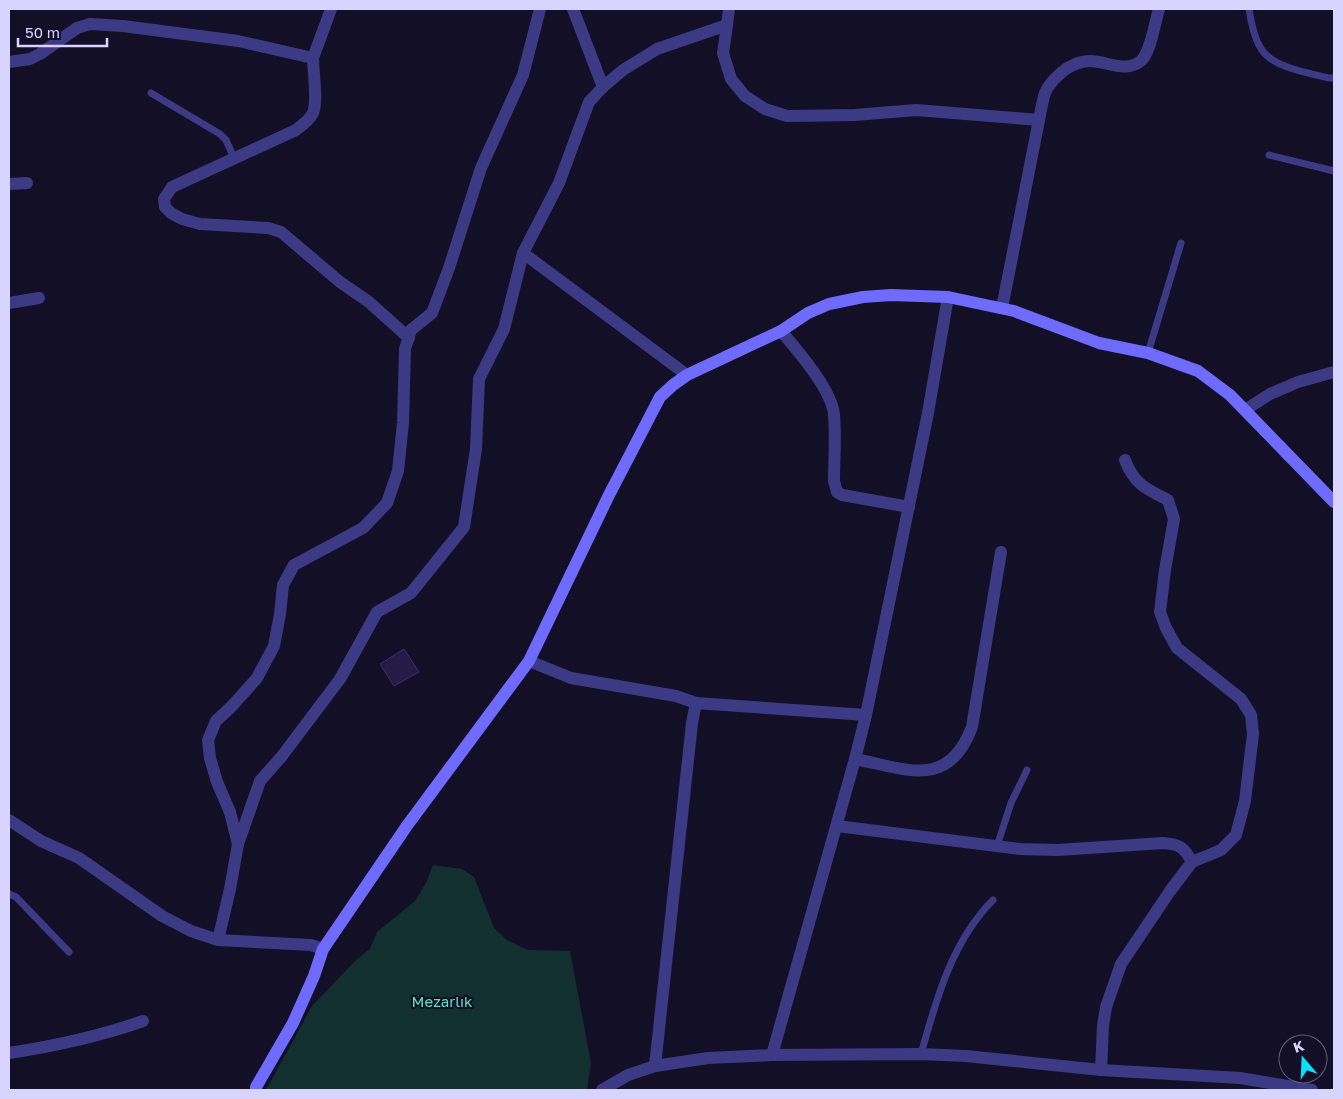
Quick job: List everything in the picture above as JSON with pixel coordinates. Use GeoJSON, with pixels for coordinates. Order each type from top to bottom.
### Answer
{"type":"FeatureCollection","features":[{"type":"Feature","properties":{"kind":"street"},"geometry":{"type":"LineString","coordinates":[[331,9],[313,58],[313,113],[306,123],[296,130],[172,187],[164,199],[165,206],[170,213],[182,219],[200,224],[268,228],[281,232],[340,282],[369,302],[409,338]]}},
{"type":"Feature","properties":{"kind":"street"},"geometry":{"type":"LineString","coordinates":[[238,844],[230,812],[212,766],[208,740],[216,721],[257,678],[274,646],[283,585],[294,565],[363,528],[387,503],[398,471],[403,423],[405,349],[412,330],[432,313],[449,268],[481,168],[523,75],[540,9]]}},
{"type":"Feature","properties":{"kind":"street"},"geometry":{"type":"LineString","coordinates":[[573,9],[603,87]]}},
{"type":"Feature","properties":{"kind":"street"},"geometry":{"type":"LineString","coordinates":[[729,9],[723,53],[731,79],[745,96],[765,109],[787,116],[855,115],[916,110],[1039,120]]}},
{"type":"Feature","properties":{"kind":"street"},"geometry":{"type":"LineString","coordinates":[[1002,308],[1046,92],[1058,75],[1081,62],[1091,60],[1129,67],[1141,61],[1147,51],[1159,9]]}},
{"type":"Feature","properties":{"kind":"street"},"geometry":{"type":"LineString","coordinates":[[9,62],[30,59],[77,28],[90,24],[123,26],[238,41],[313,58]]}},
{"type":"Feature","properties":{"kind":"street"},"geometry":{"type":"LineString","coordinates":[[218,940],[238,844],[260,781],[282,756],[340,679],[377,612],[411,593],[464,527],[476,449],[479,379],[504,329],[522,253],[559,183],[589,102],[623,70],[658,49],[727,25]]}},
{"type":"Feature","properties":{"kind":"street"},"geometry":{"type":"LineString","coordinates":[[9,184],[27,183]]}},
{"type":"Feature","properties":{"kind":"street"},"geometry":{"type":"LineString","coordinates":[[522,253],[687,375]]}},
{"type":"Feature","properties":{"kind":"street"},"geometry":{"type":"LineString","coordinates":[[256,1090],[259,1080],[293,1023],[314,976],[323,949],[406,827],[529,661],[605,504],[660,397],[687,375],[781,331],[808,313],[829,304],[863,297],[891,295],[948,297],[1002,308],[1099,343],[1148,353],[1198,370],[1230,395],[1334,502]]}},
{"type":"Feature","properties":{"kind":"street"},"geometry":{"type":"LineString","coordinates":[[772,1054],[837,826],[866,715],[928,413],[948,297]]}},
{"type":"Feature","properties":{"kind":"street"},"geometry":{"type":"LineString","coordinates":[[9,303],[38,298]]}},
{"type":"Feature","properties":{"kind":"street"},"geometry":{"type":"LineString","coordinates":[[781,331],[798,350],[832,403],[834,415],[834,481],[837,492],[842,495],[909,508]]}},
{"type":"Feature","properties":{"kind":"street"},"geometry":{"type":"LineString","coordinates":[[1245,410],[1270,394],[1298,382],[1334,372]]}},
{"type":"Feature","properties":{"kind":"street"},"geometry":{"type":"LineString","coordinates":[[1101,1070],[1106,1007],[1122,964],[1170,891],[1192,862],[1221,850],[1236,835],[1245,801],[1253,734],[1251,715],[1241,700],[1177,648],[1166,628],[1160,612],[1174,519],[1168,500],[1141,486],[1129,471],[1125,460]]}},
{"type":"Feature","properties":{"kind":"street"},"geometry":{"type":"LineString","coordinates":[[855,759],[921,772],[939,768],[949,762],[966,743],[972,727],[1001,552]]}},
{"type":"Feature","properties":{"kind":"street"},"geometry":{"type":"LineString","coordinates":[[529,661],[571,678],[676,696],[696,703],[866,715]]}},
{"type":"Feature","properties":{"kind":"street"},"geometry":{"type":"LineString","coordinates":[[654,1066],[692,723],[696,703]]}},
{"type":"Feature","properties":{"kind":"street"},"geometry":{"type":"LineString","coordinates":[[9,820],[41,841],[79,858],[162,916],[191,931],[218,940],[310,945],[323,949]]}},
{"type":"Feature","properties":{"kind":"street"},"geometry":{"type":"LineString","coordinates":[[837,826],[1020,849],[1058,850],[1163,843],[1176,844],[1186,851],[1192,862]]}},
{"type":"Feature","properties":{"kind":"street"},"geometry":{"type":"LineString","coordinates":[[9,1053],[47,1047],[94,1036],[144,1021]]}},
{"type":"Feature","properties":{"kind":"street"},"geometry":{"type":"LineString","coordinates":[[602,1090],[628,1075],[654,1066],[708,1058],[772,1054],[921,1054],[966,1056],[1101,1070],[1240,1078],[1312,1090]]}},
{"type":"Feature","properties":{"kind":"lane"},"geometry":{"type":"LineString","coordinates":[[1248,9],[1258,44],[1270,58],[1280,64],[1334,78]]}},
{"type":"Feature","properties":{"kind":"lane"},"geometry":{"type":"LineString","coordinates":[[151,92],[220,134],[226,140],[234,158]]}},
{"type":"Feature","properties":{"kind":"lane"},"geometry":{"type":"LineString","coordinates":[[1269,155],[1334,171]]}},
{"type":"Feature","properties":{"kind":"lane"},"geometry":{"type":"LineString","coordinates":[[1148,353],[1182,243]]}},
{"type":"Feature","properties":{"kind":"lane"},"geometry":{"type":"LineString","coordinates":[[997,846],[1011,803],[1027,770]]}},
{"type":"Feature","properties":{"kind":"lane"},"geometry":{"type":"LineString","coordinates":[[9,894],[16,897],[69,952]]}},
{"type":"Feature","properties":{"kind":"lane"},"geometry":{"type":"LineString","coordinates":[[921,1054],[939,995],[960,943],[971,924],[993,900]]}},
{"type":"Feature","properties":{"kind":"green space","name":"Mezarlık"},"geometry":{"type":"Polygon","coordinates":[[[433,865],[462,869],[474,877],[494,928],[507,940],[528,950],[570,951],[591,1063],[587,1090],[266,1090],[312,1006],[356,960],[370,949],[377,932],[415,901],[426,883],[433,865]]]}},
{"type":"Feature","properties":{"kind":"building"},"geometry":{"type":"Polygon","coordinates":[[[404,649],[419,672],[394,686],[380,664],[404,649]]]}}]}
